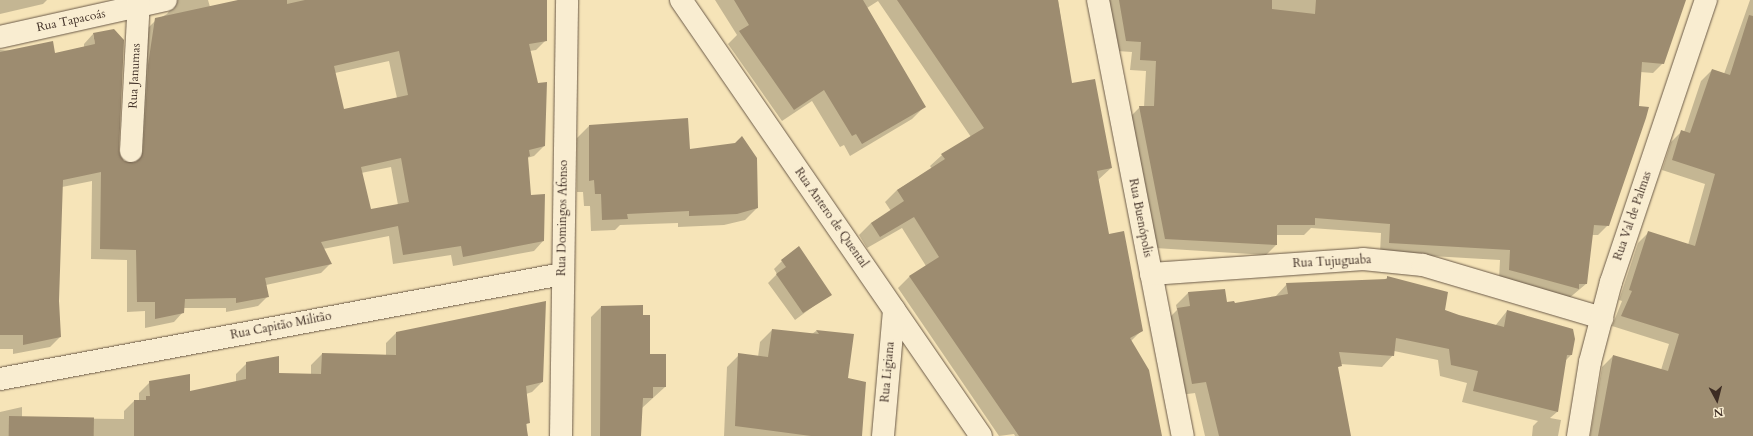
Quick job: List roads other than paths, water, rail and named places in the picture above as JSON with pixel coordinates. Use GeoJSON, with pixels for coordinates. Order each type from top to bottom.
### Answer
{"type":"FeatureCollection","features":[{"type":"Feature","properties":{"kind":"street","name":"Rua Tapacoás"},"geometry":{"type":"LineString","coordinates":[[0,37],[139,3],[166,0]]}},
{"type":"Feature","properties":{"kind":"street","name":"Rua Domingos Afonso"},"geometry":{"type":"LineString","coordinates":[[561,436],[562,274],[567,0]]}},
{"type":"Feature","properties":{"kind":"street","name":"Rua Antero de Quental"},"geometry":{"type":"LineString","coordinates":[[681,0],[724,48],[894,308],[981,436]]}},
{"type":"Feature","properties":{"kind":"street","name":"Rua Buenópolis"},"geometry":{"type":"LineString","coordinates":[[1098,0],[1183,436]]}},
{"type":"Feature","properties":{"kind":"street","name":"Rua Val de Palmas"},"geometry":{"type":"LineString","coordinates":[[1578,436],[1590,362],[1611,282],[1706,0]]}},
{"type":"Feature","properties":{"kind":"street","name":"Rua Janumas"},"geometry":{"type":"LineString","coordinates":[[131,151],[139,3]]}},
{"type":"Feature","properties":{"kind":"street","name":"Rua Tujuguaba"},"geometry":{"type":"LineString","coordinates":[[1151,274],[1370,259],[1423,265],[1602,318]]}},
{"type":"Feature","properties":{"kind":"street","name":"Rua Capitão Militão"},"geometry":{"type":"LineString","coordinates":[[0,379],[562,274]]}},
{"type":"Feature","properties":{"kind":"street","name":"Rua Ligiana"},"geometry":{"type":"LineString","coordinates":[[883,436],[894,308]]}}]}
